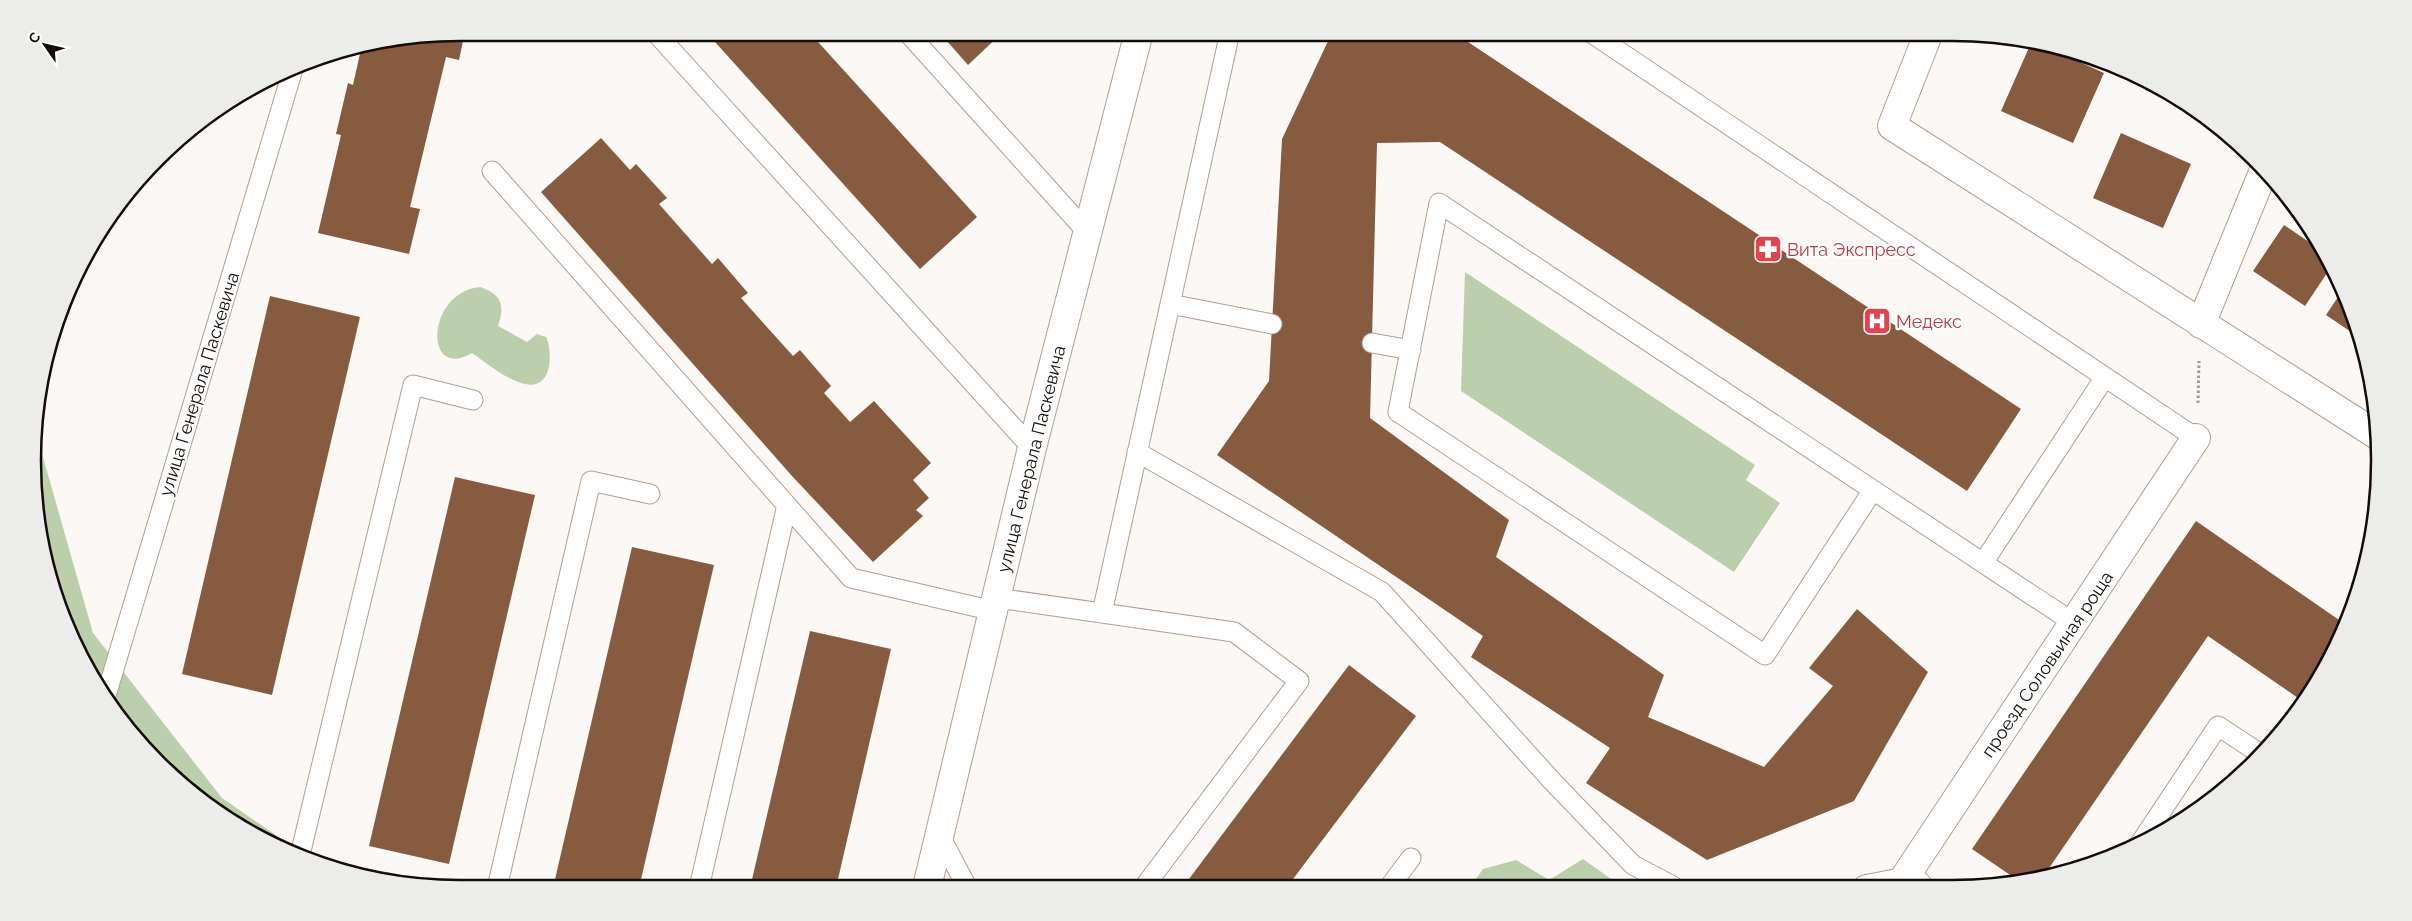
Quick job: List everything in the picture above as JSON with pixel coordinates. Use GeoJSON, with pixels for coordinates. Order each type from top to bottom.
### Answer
{"type":"FeatureCollection","features":[{"type":"Feature","properties":{"kind":"street","name":"улица Генерала Паскевича"},"geometry":{"type":"LineString","coordinates":[[929,880],[1032,448],[1137,41]]}},
{"type":"Feature","properties":{"kind":"street"},"geometry":{"type":"LineString","coordinates":[[1925,41],[1892,126],[2370,430]]}},
{"type":"Feature","properties":{"kind":"street"},"geometry":{"type":"LineString","coordinates":[[2200,324],[2261,178]]}},
{"type":"Feature","properties":{"kind":"street","name":"проезд Соловьиная роща"},"geometry":{"type":"LineString","coordinates":[[1912,880],[2074,623],[2196,438]]}},
{"type":"Feature","properties":{"kind":"lane"},"geometry":{"type":"LineString","coordinates":[[663,41],[1032,448]]}},
{"type":"Feature","properties":{"kind":"lane"},"geometry":{"type":"LineString","coordinates":[[915,41],[1088,233]]}},
{"type":"Feature","properties":{"kind":"lane"},"geometry":{"type":"LineString","coordinates":[[1102,613],[1228,41]]}},
{"type":"Feature","properties":{"kind":"lane"},"geometry":{"type":"LineString","coordinates":[[1603,41],[2196,438]]}},
{"type":"Feature","properties":{"kind":"lane","name":"улица Генерала Паскевича"},"geometry":{"type":"LineString","coordinates":[[109,689],[291,77]]}},
{"type":"Feature","properties":{"kind":"lane"},"geometry":{"type":"LineString","coordinates":[[492,171],[851,578],[996,605],[1102,613],[1234,632],[1299,681],[1149,880]]}},
{"type":"Feature","properties":{"kind":"lane"},"geometry":{"type":"LineString","coordinates":[[1874,490],[1765,655],[1398,412],[1439,203],[1874,490],[1982,563],[2074,623]]}},
{"type":"Feature","properties":{"kind":"lane"},"geometry":{"type":"LineString","coordinates":[[1170,304],[1272,324]]}},
{"type":"Feature","properties":{"kind":"lane"},"geometry":{"type":"LineString","coordinates":[[1372,343],[1411,350]]}},
{"type":"Feature","properties":{"kind":"lane"},"geometry":{"type":"LineString","coordinates":[[1982,563],[2105,377]]}},
{"type":"Feature","properties":{"kind":"lane"},"geometry":{"type":"LineString","coordinates":[[302,849],[413,385],[472,400]]}},
{"type":"Feature","properties":{"kind":"lane"},"geometry":{"type":"LineString","coordinates":[[1137,452],[1382,592],[1552,781],[1633,865],[1661,880]]}},
{"type":"Feature","properties":{"kind":"lane"},"geometry":{"type":"LineString","coordinates":[[499,880],[591,480],[650,494]]}},
{"type":"Feature","properties":{"kind":"lane"},"geometry":{"type":"LineString","coordinates":[[701,880],[787,505]]}},
{"type":"Feature","properties":{"kind":"lane"},"geometry":{"type":"LineString","coordinates":[[2148,831],[2218,726],[2255,750]]}},
{"type":"Feature","properties":{"kind":"lane"},"geometry":{"type":"LineString","coordinates":[[940,836],[963,880]]}},
{"type":"Feature","properties":{"kind":"lane"},"geometry":{"type":"LineString","coordinates":[[1394,880],[1411,858]]}},
{"type":"Feature","properties":{"kind":"path"},"geometry":{"type":"LineString","coordinates":[[2196,438],[2200,324]]}},
{"type":"Feature","properties":{"kind":"green space"},"geometry":{"type":"Polygon","coordinates":[[[1465,272],[1755,465],[1746,480],[1780,503],[1734,572],[1461,391],[1465,272]]]}},
{"type":"Feature","properties":{"kind":"green space"},"geometry":{"type":"Polygon","coordinates":[[[480,287],[493,293],[500,302],[501,312],[498,326],[527,342],[537,334],[546,337],[550,362],[542,381],[533,384],[511,379],[472,353],[456,359],[445,356],[439,346],[437,333],[441,318],[449,304],[462,292],[480,287]]]}},
{"type":"Feature","properties":{"kind":"green space"},"geometry":{"type":"Polygon","coordinates":[[[41,451],[93,633],[222,798],[285,841],[251,824],[205,793],[184,776],[145,737],[128,716],[97,670],[84,646],[63,595],[49,542],[42,488],[41,451]]]}},
{"type":"Feature","properties":{"kind":"green space"},"geometry":{"type":"Polygon","coordinates":[[[1583,859],[1613,880],[1549,880],[1583,859]]]}},
{"type":"Feature","properties":{"kind":"green space"},"geometry":{"type":"Polygon","coordinates":[[[1516,860],[1549,880],[1475,880],[1483,869],[1516,860]]]}},
{"type":"Feature","properties":{"kind":"building"},"geometry":{"type":"Polygon","coordinates":[[[463,41],[459,60],[446,57],[410,207],[420,209],[409,254],[318,233],[341,135],[336,134],[348,83],[353,85],[360,54],[406,45],[463,41]]]}},
{"type":"Feature","properties":{"kind":"building"},"geometry":{"type":"Polygon","coordinates":[[[714,41],[817,41],[977,217],[920,269],[714,41]]]}},
{"type":"Feature","properties":{"kind":"building"},"geometry":{"type":"Polygon","coordinates":[[[947,41],[993,41],[968,65],[947,41]]]}},
{"type":"Feature","properties":{"kind":"building"},"geometry":{"type":"Polygon","coordinates":[[[1328,41],[1467,41],[2021,409],[1967,491],[1440,142],[1377,143],[1370,418],[1509,520],[1496,557],[1664,675],[1648,717],[1764,767],[1833,686],[1809,668],[1857,609],[1928,672],[1854,801],[1707,860],[1586,783],[1610,748],[1471,657],[1483,636],[1217,455],[1269,381],[1282,139],[1328,41]]]}},
{"type":"Feature","properties":{"kind":"building"},"geometry":{"type":"Polygon","coordinates":[[[2029,48],[2076,60],[2104,73],[2073,143],[2001,111],[2029,48]]]}},
{"type":"Feature","properties":{"kind":"building"},"geometry":{"type":"Polygon","coordinates":[[[2121,133],[2191,164],[2163,228],[2093,198],[2121,133]]]}},
{"type":"Feature","properties":{"kind":"building"},"geometry":{"type":"Polygon","coordinates":[[[601,138],[630,170],[636,164],[667,198],[659,204],[712,264],[718,258],[748,293],[741,298],[793,356],[800,350],[831,386],[824,393],[850,422],[874,401],[931,463],[913,480],[929,498],[916,510],[923,516],[873,562],[792,476],[541,192],[601,138]]]}},
{"type":"Feature","properties":{"kind":"building"},"geometry":{"type":"Polygon","coordinates":[[[2284,225],[2309,242],[2327,273],[2305,306],[2253,271],[2284,225]]]}},
{"type":"Feature","properties":{"kind":"building"},"geometry":{"type":"Polygon","coordinates":[[[270,296],[360,317],[272,695],[182,674],[270,296]]]}},
{"type":"Feature","properties":{"kind":"building"},"geometry":{"type":"Polygon","coordinates":[[[2338,297],[2351,332],[2326,315],[2338,297]]]}},
{"type":"Feature","properties":{"kind":"building"},"geometry":{"type":"Polygon","coordinates":[[[455,477],[535,495],[449,864],[369,846],[455,477]]]}},
{"type":"Feature","properties":{"kind":"building"},"geometry":{"type":"Polygon","coordinates":[[[2196,521],[2339,620],[2315,670],[2297,697],[2208,636],[2049,868],[2011,875],[1972,849],[2196,521]]]}},
{"type":"Feature","properties":{"kind":"building"},"geometry":{"type":"Polygon","coordinates":[[[632,547],[714,565],[641,880],[555,880],[632,547]]]}},
{"type":"Feature","properties":{"kind":"building"},"geometry":{"type":"Polygon","coordinates":[[[810,631],[891,649],[838,880],[752,880],[810,631]]]}},
{"type":"Feature","properties":{"kind":"building"},"geometry":{"type":"Polygon","coordinates":[[[1349,665],[1416,716],[1292,880],[1188,880],[1349,665]]]}},
{"type":"Feature","properties":{"kind":"place","name":"Вита Экспресс"},"geometry":{"type":"Point","coordinates":[1768,249]}},
{"type":"Feature","properties":{"kind":"place","name":"Медекс"},"geometry":{"type":"Point","coordinates":[1877,321]}}]}
